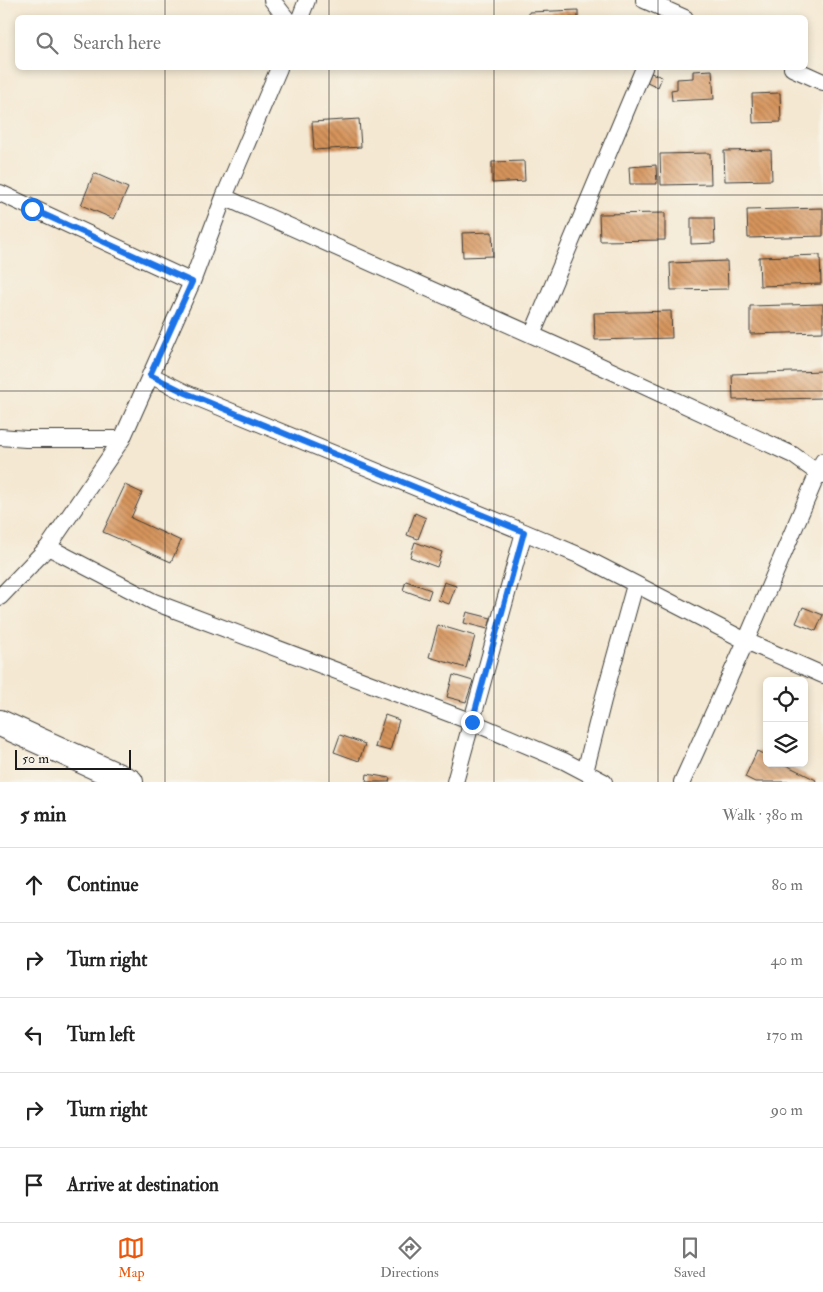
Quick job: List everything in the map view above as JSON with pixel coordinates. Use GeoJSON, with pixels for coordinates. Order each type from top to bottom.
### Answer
{"type":"FeatureCollection","features":[{"type":"Feature","properties":{"kind":"main road"},"geometry":{"type":"LineString","coordinates":[[0,723],[122,781]]}},
{"type":"Feature","properties":{"kind":"street"},"geometry":{"type":"LineString","coordinates":[[272,0],[284,15]]}},
{"type":"Feature","properties":{"kind":"street"},"geometry":{"type":"LineString","coordinates":[[301,15],[307,0]]}},
{"type":"Feature","properties":{"kind":"street"},"geometry":{"type":"LineString","coordinates":[[644,0],[679,15]]}},
{"type":"Feature","properties":{"kind":"street"},"geometry":{"type":"LineString","coordinates":[[0,597],[48,547],[122,439],[192,282],[224,197],[277,70]]}},
{"type":"Feature","properties":{"kind":"street"},"geometry":{"type":"LineString","coordinates":[[532,335],[643,70]]}},
{"type":"Feature","properties":{"kind":"street"},"geometry":{"type":"LineString","coordinates":[[796,70],[823,82]]}},
{"type":"Feature","properties":{"kind":"street"},"geometry":{"type":"LineString","coordinates":[[0,193],[192,282]]}},
{"type":"Feature","properties":{"kind":"street"},"geometry":{"type":"LineString","coordinates":[[224,197],[532,335],[793,455],[821,470],[682,782]]}},
{"type":"Feature","properties":{"kind":"street"},"geometry":{"type":"LineString","coordinates":[[150,375],[186,393],[583,557],[746,642],[823,675]]}},
{"type":"Feature","properties":{"kind":"street"},"geometry":{"type":"LineString","coordinates":[[0,437],[26,439],[122,439]]}},
{"type":"Feature","properties":{"kind":"street"},"geometry":{"type":"LineString","coordinates":[[455,782],[524,532]]}},
{"type":"Feature","properties":{"kind":"street"},"geometry":{"type":"LineString","coordinates":[[48,547],[154,602],[472,722],[564,761],[604,782]]}},
{"type":"Feature","properties":{"kind":"street"},"geometry":{"type":"LineString","coordinates":[[585,772],[635,585]]}},
{"type":"Feature","properties":{"kind":"building"},"geometry":{"type":"Polygon","coordinates":[[[578,10],[578,15],[529,15],[529,12],[578,10]]]}},
{"type":"Feature","properties":{"kind":"building"},"geometry":{"type":"Polygon","coordinates":[[[712,70],[714,99],[672,101],[671,90],[677,89],[677,79],[693,78],[693,71],[712,70]]]}},
{"type":"Feature","properties":{"kind":"building"},"geometry":{"type":"Polygon","coordinates":[[[651,73],[662,77],[658,87],[647,82],[651,73]]]}},
{"type":"Feature","properties":{"kind":"building"},"geometry":{"type":"Polygon","coordinates":[[[780,93],[781,122],[753,123],[752,94],[780,93]]]}},
{"type":"Feature","properties":{"kind":"building"},"geometry":{"type":"Polygon","coordinates":[[[359,119],[361,147],[314,150],[312,122],[359,119]]]}},
{"type":"Feature","properties":{"kind":"building"},"geometry":{"type":"Polygon","coordinates":[[[771,150],[772,180],[725,181],[724,151],[771,150]]]}},
{"type":"Feature","properties":{"kind":"building"},"geometry":{"type":"Polygon","coordinates":[[[710,153],[711,184],[661,185],[660,154],[710,153]]]}},
{"type":"Feature","properties":{"kind":"building"},"geometry":{"type":"Polygon","coordinates":[[[524,161],[525,181],[492,183],[492,162],[524,161]]]}},
{"type":"Feature","properties":{"kind":"building"},"geometry":{"type":"Polygon","coordinates":[[[656,165],[657,184],[630,184],[629,167],[656,165]]]}},
{"type":"Feature","properties":{"kind":"building"},"geometry":{"type":"Polygon","coordinates":[[[94,173],[128,188],[114,219],[81,205],[94,173]]]}},
{"type":"Feature","properties":{"kind":"building"},"geometry":{"type":"Polygon","coordinates":[[[823,208],[823,236],[748,238],[747,210],[823,208]]]}},
{"type":"Feature","properties":{"kind":"building"},"geometry":{"type":"Polygon","coordinates":[[[665,213],[665,240],[600,241],[599,214],[665,213]]]}},
{"type":"Feature","properties":{"kind":"building"},"geometry":{"type":"Polygon","coordinates":[[[691,218],[714,218],[715,243],[691,244],[691,218]]]}},
{"type":"Feature","properties":{"kind":"building"},"geometry":{"type":"Polygon","coordinates":[[[492,232],[493,256],[463,257],[462,233],[492,232]]]}},
{"type":"Feature","properties":{"kind":"building"},"geometry":{"type":"Polygon","coordinates":[[[820,255],[821,284],[760,286],[759,257],[820,255]]]}},
{"type":"Feature","properties":{"kind":"building"},"geometry":{"type":"Polygon","coordinates":[[[727,261],[728,289],[671,290],[670,263],[727,261]]]}},
{"type":"Feature","properties":{"kind":"building"},"geometry":{"type":"Polygon","coordinates":[[[823,304],[823,332],[750,334],[750,306],[823,304]]]}},
{"type":"Feature","properties":{"kind":"building"},"geometry":{"type":"Polygon","coordinates":[[[671,311],[672,338],[595,340],[594,313],[671,311]]]}},
{"type":"Feature","properties":{"kind":"building"},"geometry":{"type":"Polygon","coordinates":[[[823,371],[823,398],[733,400],[732,374],[823,371]]]}},
{"type":"Feature","properties":{"kind":"building"},"geometry":{"type":"Polygon","coordinates":[[[125,485],[142,493],[131,518],[181,541],[171,562],[103,532],[125,485]]]}},
{"type":"Feature","properties":{"kind":"building"},"geometry":{"type":"Polygon","coordinates":[[[415,513],[426,518],[418,539],[407,535],[415,513]]]}},
{"type":"Feature","properties":{"kind":"building"},"geometry":{"type":"Polygon","coordinates":[[[415,542],[442,552],[437,567],[410,557],[415,542]]]}},
{"type":"Feature","properties":{"kind":"building"},"geometry":{"type":"Polygon","coordinates":[[[406,581],[431,590],[428,599],[403,590],[406,581]]]}},
{"type":"Feature","properties":{"kind":"building"},"geometry":{"type":"Polygon","coordinates":[[[444,582],[456,586],[449,604],[438,600],[444,582]]]}},
{"type":"Feature","properties":{"kind":"building"},"geometry":{"type":"Polygon","coordinates":[[[803,607],[823,615],[816,631],[796,623],[803,607]]]}},
{"type":"Feature","properties":{"kind":"building"},"geometry":{"type":"Polygon","coordinates":[[[467,612],[491,618],[488,629],[464,623],[467,612]]]}},
{"type":"Feature","properties":{"kind":"building"},"geometry":{"type":"Polygon","coordinates":[[[438,625],[475,636],[466,668],[429,657],[438,625]]]}},
{"type":"Feature","properties":{"kind":"building"},"geometry":{"type":"Polygon","coordinates":[[[453,675],[473,681],[466,702],[447,697],[453,675]]]}},
{"type":"Feature","properties":{"kind":"building"},"geometry":{"type":"Polygon","coordinates":[[[385,715],[399,720],[390,751],[375,747],[385,715]]]}},
{"type":"Feature","properties":{"kind":"building"},"geometry":{"type":"Polygon","coordinates":[[[340,735],[365,744],[359,761],[334,752],[340,735]]]}},
{"type":"Feature","properties":{"kind":"building"},"geometry":{"type":"Polygon","coordinates":[[[757,751],[763,754],[763,767],[790,767],[816,780],[815,782],[755,782],[745,777],[757,751]]]}},
{"type":"Feature","properties":{"kind":"building"},"geometry":{"type":"Polygon","coordinates":[[[367,774],[390,778],[389,782],[366,782],[367,774]]]}},
{"type":"Feature","properties":{"kind":"route"},"geometry":{"type":"LineString","coordinates":[[32,209],[192,282],[150,375],[186,393],[524,532],[472,722]]}}]}
